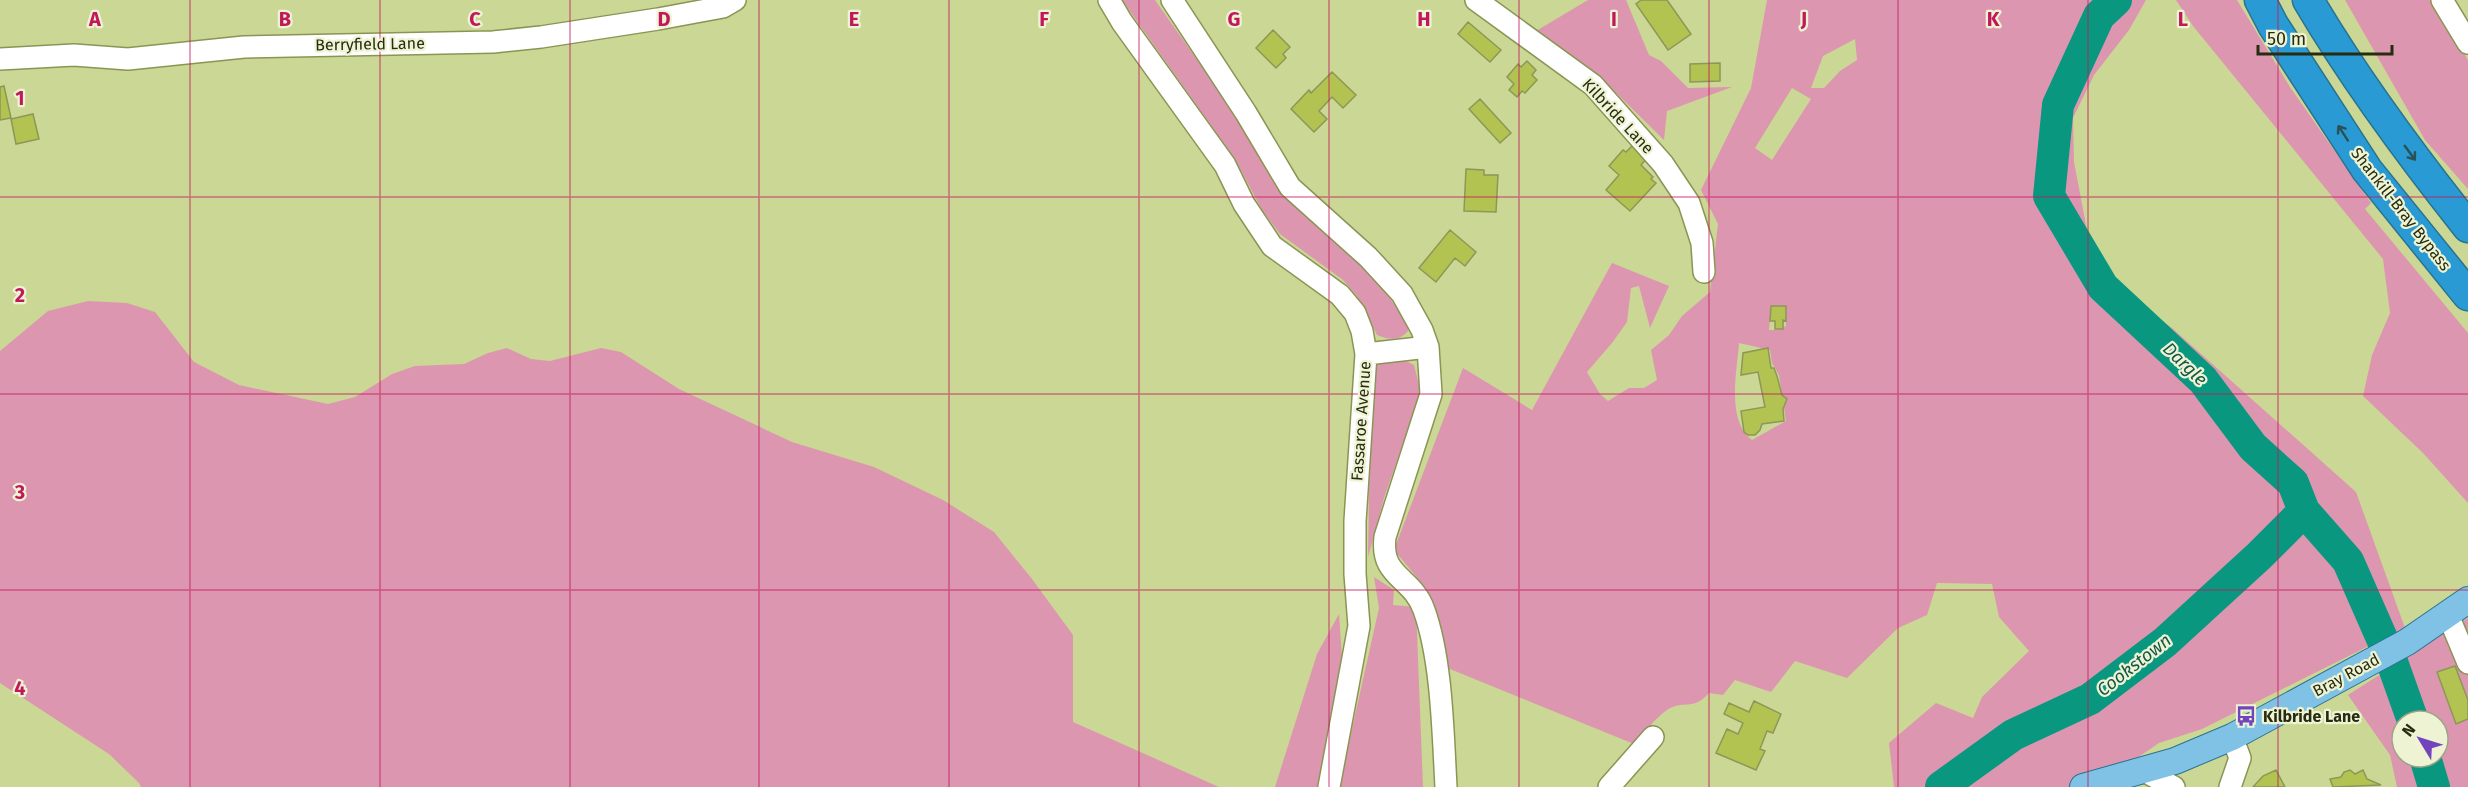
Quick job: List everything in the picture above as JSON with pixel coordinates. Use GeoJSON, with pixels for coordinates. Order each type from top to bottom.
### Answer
{"type":"FeatureCollection","features":[{"type":"Feature","properties":{"kind":"highway","name":"Shankill-Bray Bypass"},"geometry":{"type":"LineString","coordinates":[[2260,0],[2273,25],[2367,170],[2468,295]]}},
{"type":"Feature","properties":{"kind":"highway"},"geometry":{"type":"LineString","coordinates":[[2308,0],[2339,53],[2416,161],[2468,226]]}},
{"type":"Feature","properties":{"kind":"main road","name":"Bray Road"},"geometry":{"type":"LineString","coordinates":[[2083,787],[2175,761],[2232,737],[2407,642],[2458,608]]}},
{"type":"Feature","properties":{"kind":"street","name":"Berryfield Lane"},"geometry":{"type":"LineString","coordinates":[[0,58],[74,56],[128,58],[244,47],[493,42],[541,37],[723,7],[735,0]]}},
{"type":"Feature","properties":{"kind":"street","name":"Fassaroe Avenue"},"geometry":{"type":"LineString","coordinates":[[1109,0],[1122,22],[1225,165],[1244,204],[1272,246],[1340,296],[1355,313],[1362,331],[1366,354],[1355,521],[1355,574],[1359,626],[1329,787]]}},
{"type":"Feature","properties":{"kind":"street"},"geometry":{"type":"LineString","coordinates":[[1172,0],[1246,113],[1290,187],[1368,257],[1402,294],[1422,330],[1428,347],[1431,394],[1384,537],[1383,553],[1386,563],[1410,586],[1424,608],[1433,643],[1443,726],[1446,787]]}},
{"type":"Feature","properties":{"kind":"street","name":"Kilbride Lane"},"geometry":{"type":"LineString","coordinates":[[1476,0],[1593,85],[1663,164],[1689,203],[1702,243],[1704,272]]}},
{"type":"Feature","properties":{"kind":"street"},"geometry":{"type":"LineString","coordinates":[[2442,0],[2468,43]]}},
{"type":"Feature","properties":{"kind":"street"},"geometry":{"type":"LineString","coordinates":[[1366,354],[1428,347]]}},
{"type":"Feature","properties":{"kind":"street"},"geometry":{"type":"LineString","coordinates":[[2458,608],[2468,663]]}},
{"type":"Feature","properties":{"kind":"street"},"geometry":{"type":"LineString","coordinates":[[1609,787],[1653,737]]}},
{"type":"Feature","properties":{"kind":"street"},"geometry":{"type":"LineString","coordinates":[[2230,787],[2240,758],[2232,737]]}},
{"type":"Feature","properties":{"kind":"street"},"geometry":{"type":"LineString","coordinates":[[2142,770],[2174,787]]}},
{"type":"Feature","properties":{"kind":"shaded area"},"geometry":{"type":"Polygon","coordinates":[[[1122,0],[1155,0],[1210,78],[1385,291],[1408,325],[1408,331],[1405,334],[1394,339],[1377,335],[1357,296],[1343,280],[1280,234],[1262,210],[1236,161],[1122,0]]]}},
{"type":"Feature","properties":{"kind":"shaded area"},"geometry":{"type":"Polygon","coordinates":[[[1588,0],[1626,0],[1649,55],[1661,61],[1688,88],[1732,87],[1667,111],[1664,140],[1601,78],[1536,31],[1588,0]]]}},
{"type":"Feature","properties":{"kind":"shaded area"},"geometry":{"type":"Polygon","coordinates":[[[1767,0],[2146,0],[2129,30],[2094,75],[2073,118],[2074,162],[2087,230],[2124,293],[2172,328],[2356,492],[2405,628],[2202,729],[2159,743],[2102,782],[2119,787],[1894,787],[1889,743],[1936,703],[1973,718],[1982,697],[2029,651],[1999,617],[1992,584],[1937,583],[1927,615],[1898,628],[1847,678],[1795,661],[1771,692],[1735,680],[1723,695],[1709,693],[1698,702],[1678,705],[1667,710],[1634,744],[1445,667],[1429,602],[1419,580],[1394,550],[1463,368],[1532,410],[1612,263],[1669,286],[1650,328],[1639,286],[1631,288],[1627,322],[1587,372],[1600,394],[1608,401],[1629,388],[1644,388],[1657,380],[1651,350],[1669,335],[1682,316],[1710,292],[1718,224],[1701,190],[1751,88],[1767,0]],[[1855,39],[1823,56],[1811,88],[1824,88],[1840,71],[1857,60],[1855,39]],[[1792,88],[1755,148],[1772,160],[1811,99],[1792,88]],[[1786,306],[1771,307],[1769,330],[1777,330],[1786,326],[1786,306]],[[1739,343],[1735,381],[1739,420],[1744,431],[1752,440],[1786,421],[1779,375],[1772,363],[1770,350],[1739,343]]]}},
{"type":"Feature","properties":{"kind":"shaded area"},"geometry":{"type":"Polygon","coordinates":[[[2176,0],[2237,0],[2290,87],[2371,203],[2365,209],[2468,333],[2468,503],[2423,453],[2363,396],[2372,355],[2390,313],[2383,259],[2193,26],[2176,0]]]}},
{"type":"Feature","properties":{"kind":"shaded area"},"geometry":{"type":"Polygon","coordinates":[[[2345,0],[2432,0],[2468,60],[2468,189],[2425,140],[2345,0]]]}},
{"type":"Feature","properties":{"kind":"shaded area"},"geometry":{"type":"Polygon","coordinates":[[[88,301],[127,303],[155,312],[194,362],[239,385],[328,404],[355,397],[392,374],[415,366],[464,364],[488,353],[507,348],[531,359],[550,361],[601,348],[621,352],[679,389],[792,442],[874,467],[943,500],[994,532],[1073,635],[1073,722],[1219,787],[141,787],[109,754],[0,683],[0,351],[48,311],[88,301]]]}},
{"type":"Feature","properties":{"kind":"shaded area"},"geometry":{"type":"Polygon","coordinates":[[[1402,359],[1414,365],[1419,385],[1419,397],[1384,498],[1368,557],[1370,428],[1375,365],[1381,361],[1402,359]]]}},
{"type":"Feature","properties":{"kind":"shaded area"},"geometry":{"type":"Polygon","coordinates":[[[1374,577],[1394,590],[1393,605],[1416,607],[1423,787],[1339,787],[1379,608],[1374,577]]]}},
{"type":"Feature","properties":{"kind":"shaded area"},"geometry":{"type":"Polygon","coordinates":[[[1339,614],[1342,658],[1319,787],[1275,787],[1317,654],[1339,614]]]}},
{"type":"Feature","properties":{"kind":"shaded area"},"geometry":{"type":"Polygon","coordinates":[[[2468,618],[2468,787],[2397,787],[2393,769],[2450,769],[2450,709],[2390,709],[2390,755],[2348,695],[2468,618]]]}},
{"type":"Feature","properties":{"kind":"building"},"geometry":{"type":"Polygon","coordinates":[[[1641,0],[1667,0],[1691,34],[1668,50],[1636,4],[1641,0]]]}},
{"type":"Feature","properties":{"kind":"building"},"geometry":{"type":"Polygon","coordinates":[[[1468,22],[1501,50],[1490,62],[1458,34],[1468,22]]]}},
{"type":"Feature","properties":{"kind":"building"},"geometry":{"type":"Polygon","coordinates":[[[1273,30],[1290,47],[1283,54],[1286,58],[1276,68],[1256,48],[1273,30]]]}},
{"type":"Feature","properties":{"kind":"building"},"geometry":{"type":"Polygon","coordinates":[[[1527,61],[1536,70],[1532,75],[1537,80],[1525,93],[1522,91],[1517,97],[1509,90],[1514,84],[1507,77],[1518,64],[1521,67],[1527,61]]]}},
{"type":"Feature","properties":{"kind":"building"},"geometry":{"type":"Polygon","coordinates":[[[1720,63],[1720,81],[1690,82],[1690,64],[1720,63]]]}},
{"type":"Feature","properties":{"kind":"building"},"geometry":{"type":"Polygon","coordinates":[[[1332,72],[1356,95],[1343,108],[1332,97],[1319,111],[1327,119],[1314,132],[1291,109],[1309,90],[1311,93],[1332,72]]]}},
{"type":"Feature","properties":{"kind":"building"},"geometry":{"type":"Polygon","coordinates":[[[4,86],[11,118],[0,120],[0,87],[4,86]]]}},
{"type":"Feature","properties":{"kind":"building"},"geometry":{"type":"Polygon","coordinates":[[[1480,99],[1511,133],[1500,143],[1469,109],[1480,99]]]}},
{"type":"Feature","properties":{"kind":"building"},"geometry":{"type":"Polygon","coordinates":[[[33,114],[39,139],[16,144],[11,119],[33,114]]]}},
{"type":"Feature","properties":{"kind":"building"},"geometry":{"type":"Polygon","coordinates":[[[1633,145],[1647,158],[1641,165],[1656,183],[1630,211],[1606,190],[1619,175],[1609,166],[1623,150],[1626,152],[1633,145]]]}},
{"type":"Feature","properties":{"kind":"building"},"geometry":{"type":"Polygon","coordinates":[[[1466,169],[1484,170],[1484,175],[1498,175],[1496,212],[1464,211],[1466,169]]]}},
{"type":"Feature","properties":{"kind":"building"},"geometry":{"type":"Polygon","coordinates":[[[1450,230],[1476,252],[1465,266],[1455,258],[1436,282],[1419,268],[1450,230]]]}},
{"type":"Feature","properties":{"kind":"building"},"geometry":{"type":"Polygon","coordinates":[[[1771,306],[1786,306],[1786,321],[1783,320],[1783,329],[1775,329],[1775,321],[1770,321],[1771,306]]]}},
{"type":"Feature","properties":{"kind":"building"},"geometry":{"type":"Polygon","coordinates":[[[1768,348],[1771,368],[1774,368],[1782,395],[1787,399],[1783,409],[1784,421],[1762,424],[1755,435],[1748,435],[1744,432],[1741,411],[1765,407],[1758,372],[1741,375],[1743,353],[1768,348]]]}},
{"type":"Feature","properties":{"kind":"building"},"geometry":{"type":"Polygon","coordinates":[[[2455,666],[2468,700],[2468,719],[2456,724],[2437,672],[2455,666]]]}},
{"type":"Feature","properties":{"kind":"building"},"geometry":{"type":"Polygon","coordinates":[[[1754,701],[1781,714],[1773,733],[1767,731],[1760,749],[1765,751],[1756,770],[1716,753],[1727,729],[1738,734],[1743,723],[1724,714],[1729,703],[1749,712],[1754,701]]]}},
{"type":"Feature","properties":{"kind":"building"},"geometry":{"type":"Polygon","coordinates":[[[2276,770],[2285,787],[2253,787],[2263,776],[2276,770]]]}},
{"type":"Feature","properties":{"kind":"building"},"geometry":{"type":"Polygon","coordinates":[[[2350,770],[2355,774],[2363,770],[2367,779],[2381,785],[2333,787],[2330,779],[2341,777],[2344,772],[2350,770]]]}},
{"type":"Feature","properties":{"kind":"waterway","name":"Dargle"},"geometry":{"type":"LineString","coordinates":[[2116,0],[2099,16],[2058,105],[2049,196],[2103,287],[2203,380],[2253,447],[2293,483],[2304,511],[2348,561],[2391,659],[2409,709]]}},
{"type":"Feature","properties":{"kind":"waterway","name":"Cookstown"},"geometry":{"type":"LineString","coordinates":[[1941,787],[2013,735],[2090,699],[2165,642],[2259,556],[2304,511]]}},
{"type":"Feature","properties":{"kind":"waterway","name":"Dargle"},"geometry":{"type":"LineString","coordinates":[[2429,769],[2434,787]]}},
{"type":"Feature","properties":{"kind":"place","name":"Kilbride Lane"},"geometry":{"type":"Point","coordinates":[2246,716]}}]}
